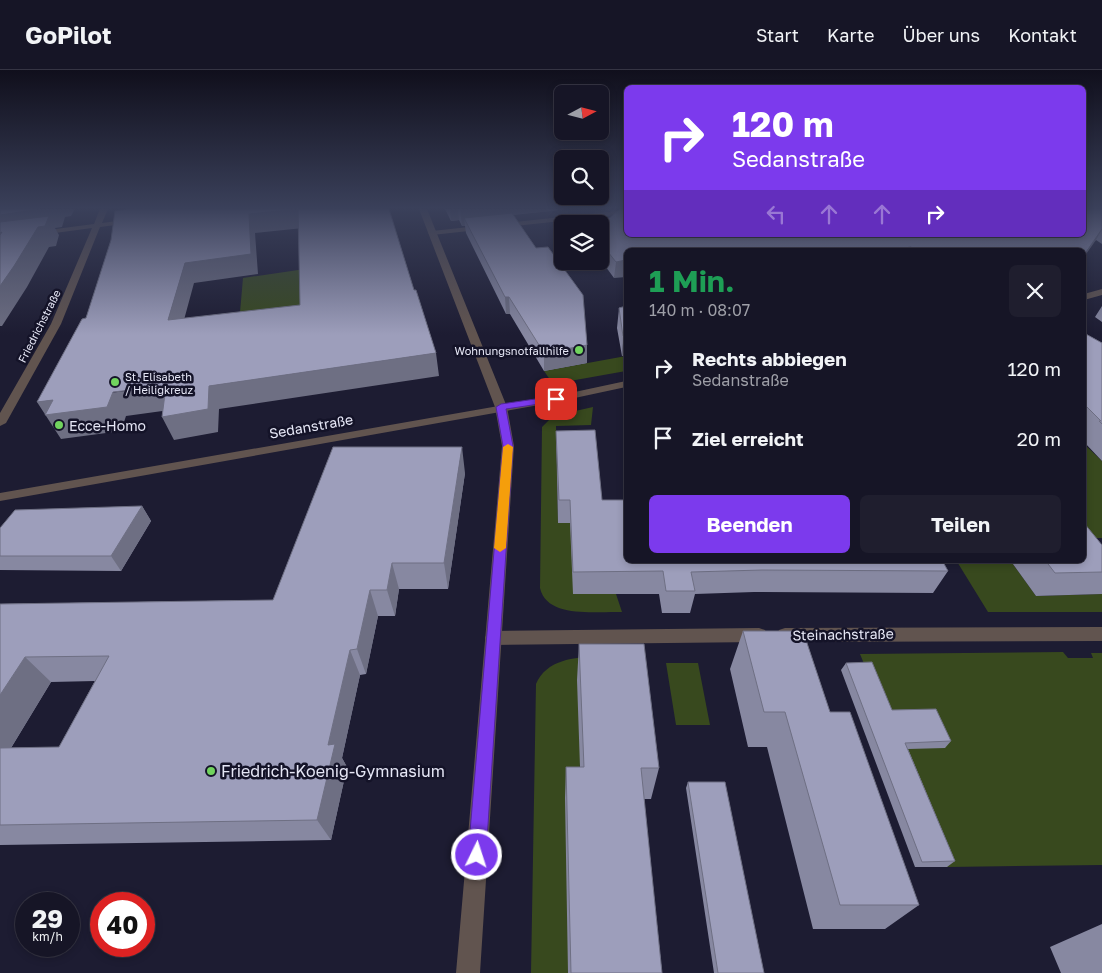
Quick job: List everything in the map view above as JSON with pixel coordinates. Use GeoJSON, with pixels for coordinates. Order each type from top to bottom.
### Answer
{"type":"FeatureCollection","features":[{"type":"Feature","properties":{"kind":"street","name":"Friedrichstraße"},"geometry":{"type":"LineString","coordinates":[[0,423],[56,324],[88,251]]}},
{"type":"Feature","properties":{"kind":"street"},"geometry":{"type":"LineString","coordinates":[[439,251],[501,407],[508,446],[468,973]]}},
{"type":"Feature","properties":{"kind":"street"},"geometry":{"type":"LineString","coordinates":[[1086,296],[1102,292]]}},
{"type":"Feature","properties":{"kind":"street","name":"Sedanstraße"},"geometry":{"type":"LineString","coordinates":[[0,496],[624,384]]}},
{"type":"Feature","properties":{"kind":"street","name":"Steinachstraße"},"geometry":{"type":"LineString","coordinates":[[493,638],[1102,634]]}},
{"type":"Feature","properties":{"kind":"green space"},"geometry":{"type":"Polygon","coordinates":[[[305,269],[410,288],[238,335],[243,278],[305,269]]]}},
{"type":"Feature","properties":{"kind":"green space"},"geometry":{"type":"Polygon","coordinates":[[[624,356],[624,371],[553,384],[544,371],[624,356]]]}},
{"type":"Feature","properties":{"kind":"green space"},"geometry":{"type":"Polygon","coordinates":[[[593,407],[591,425],[556,426],[558,522],[570,523],[616,594],[622,612],[586,612],[562,609],[552,605],[544,598],[540,588],[542,427],[553,416],[593,407]]]}},
{"type":"Feature","properties":{"kind":"green space"},"geometry":{"type":"Polygon","coordinates":[[[1086,446],[1102,461],[1102,538],[1096,538],[1086,526],[1086,446]]]}},
{"type":"Feature","properties":{"kind":"green space"},"geometry":{"type":"Polygon","coordinates":[[[958,563],[1012,563],[1036,596],[1102,594],[1102,612],[988,612],[958,563]]]}},
{"type":"Feature","properties":{"kind":"green space"},"geometry":{"type":"Polygon","coordinates":[[[1063,652],[1068,658],[1093,658],[1091,653],[1102,653],[1102,865],[947,867],[860,654],[1063,652]]]}},
{"type":"Feature","properties":{"kind":"green space"},"geometry":{"type":"Polygon","coordinates":[[[592,657],[633,657],[580,763],[569,973],[531,973],[536,684],[543,673],[553,665],[565,660],[592,657]]]}},
{"type":"Feature","properties":{"kind":"green space"},"geometry":{"type":"Polygon","coordinates":[[[666,663],[698,663],[710,725],[676,725],[666,663]]]}},
{"type":"Feature","properties":{"kind":"building"},"geometry":{"type":"Polygon","coordinates":[[[0,251],[23,251],[14,266],[0,286],[0,251]]]}},
{"type":"Feature","properties":{"kind":"building"},"geometry":{"type":"Polygon","coordinates":[[[107,251],[251,251],[251,254],[185,263],[168,320],[300,305],[299,251],[402,251],[436,353],[209,386],[208,409],[162,417],[166,386],[113,392],[107,407],[45,415],[53,400],[37,402],[82,319],[86,318],[107,251]]]}},
{"type":"Feature","properties":{"kind":"building"},"geometry":{"type":"Polygon","coordinates":[[[481,251],[551,251],[554,255],[554,270],[565,270],[583,295],[587,345],[544,353],[509,297],[505,297],[481,251]]]}},
{"type":"Feature","properties":{"kind":"building"},"geometry":{"type":"Polygon","coordinates":[[[609,251],[624,251],[624,260],[616,262],[609,251]]]}},
{"type":"Feature","properties":{"kind":"building"},"geometry":{"type":"Polygon","coordinates":[[[624,307],[623,336],[619,308],[624,307]]]}},
{"type":"Feature","properties":{"kind":"building"},"geometry":{"type":"Polygon","coordinates":[[[1086,334],[1102,343],[1102,424],[1099,421],[1101,421],[1086,406],[1086,334]]]}},
{"type":"Feature","properties":{"kind":"building"},"geometry":{"type":"Polygon","coordinates":[[[595,430],[602,500],[624,500],[624,563],[944,563],[948,571],[762,570],[691,572],[695,591],[666,591],[663,571],[573,572],[570,500],[559,500],[556,431],[595,430]]]}},
{"type":"Feature","properties":{"kind":"building"},"geometry":{"type":"Polygon","coordinates":[[[333,447],[462,447],[444,563],[392,563],[387,590],[370,590],[357,649],[350,650],[328,745],[335,744],[317,820],[0,825],[0,748],[59,747],[109,656],[25,657],[0,695],[0,604],[273,600],[333,447]]]}},
{"type":"Feature","properties":{"kind":"building"},"geometry":{"type":"Polygon","coordinates":[[[142,506],[111,556],[0,556],[0,528],[15,510],[142,506]]]}},
{"type":"Feature","properties":{"kind":"building"},"geometry":{"type":"Polygon","coordinates":[[[1086,525],[1102,545],[1102,572],[1055,573],[1047,563],[1086,563],[1086,525]]]}},
{"type":"Feature","properties":{"kind":"building"},"geometry":{"type":"Polygon","coordinates":[[[743,631],[803,631],[830,712],[850,712],[919,905],[840,905],[785,712],[764,712],[743,631]]]}},
{"type":"Feature","properties":{"kind":"building"},"geometry":{"type":"Polygon","coordinates":[[[579,644],[644,644],[659,768],[641,768],[662,973],[571,973],[566,767],[584,767],[579,644]]]}},
{"type":"Feature","properties":{"kind":"building"},"geometry":{"type":"Polygon","coordinates":[[[872,662],[892,710],[936,709],[951,741],[905,743],[955,861],[922,862],[846,663],[872,662]]]}},
{"type":"Feature","properties":{"kind":"building"},"geometry":{"type":"Polygon","coordinates":[[[688,782],[725,782],[764,973],[718,973],[688,782]]]}},
{"type":"Feature","properties":{"kind":"slow traffic"},"geometry":{"type":"LineString","coordinates":[[500,548],[508,447]]}},
{"type":"Feature","properties":{"kind":"place","name":"Wohnungsnotfallhilfe"},"geometry":{"type":"Point","coordinates":[579,350]}},
{"type":"Feature","properties":{"kind":"place","name":"St. Elisabeth / Heiligkreuz"},"geometry":{"type":"Point","coordinates":[115,382]}},
{"type":"Feature","properties":{"kind":"place","name":"Ecce-Homo"},"geometry":{"type":"Point","coordinates":[59,425]}},
{"type":"Feature","properties":{"kind":"place","name":"Friedrich-Koenig-Gymnasium"},"geometry":{"type":"Point","coordinates":[211,771]}},
{"type":"Feature","properties":{"kind":"route"},"geometry":{"type":"LineString","coordinates":[[477,855],[508,446],[501,407],[556,399]]}}]}
